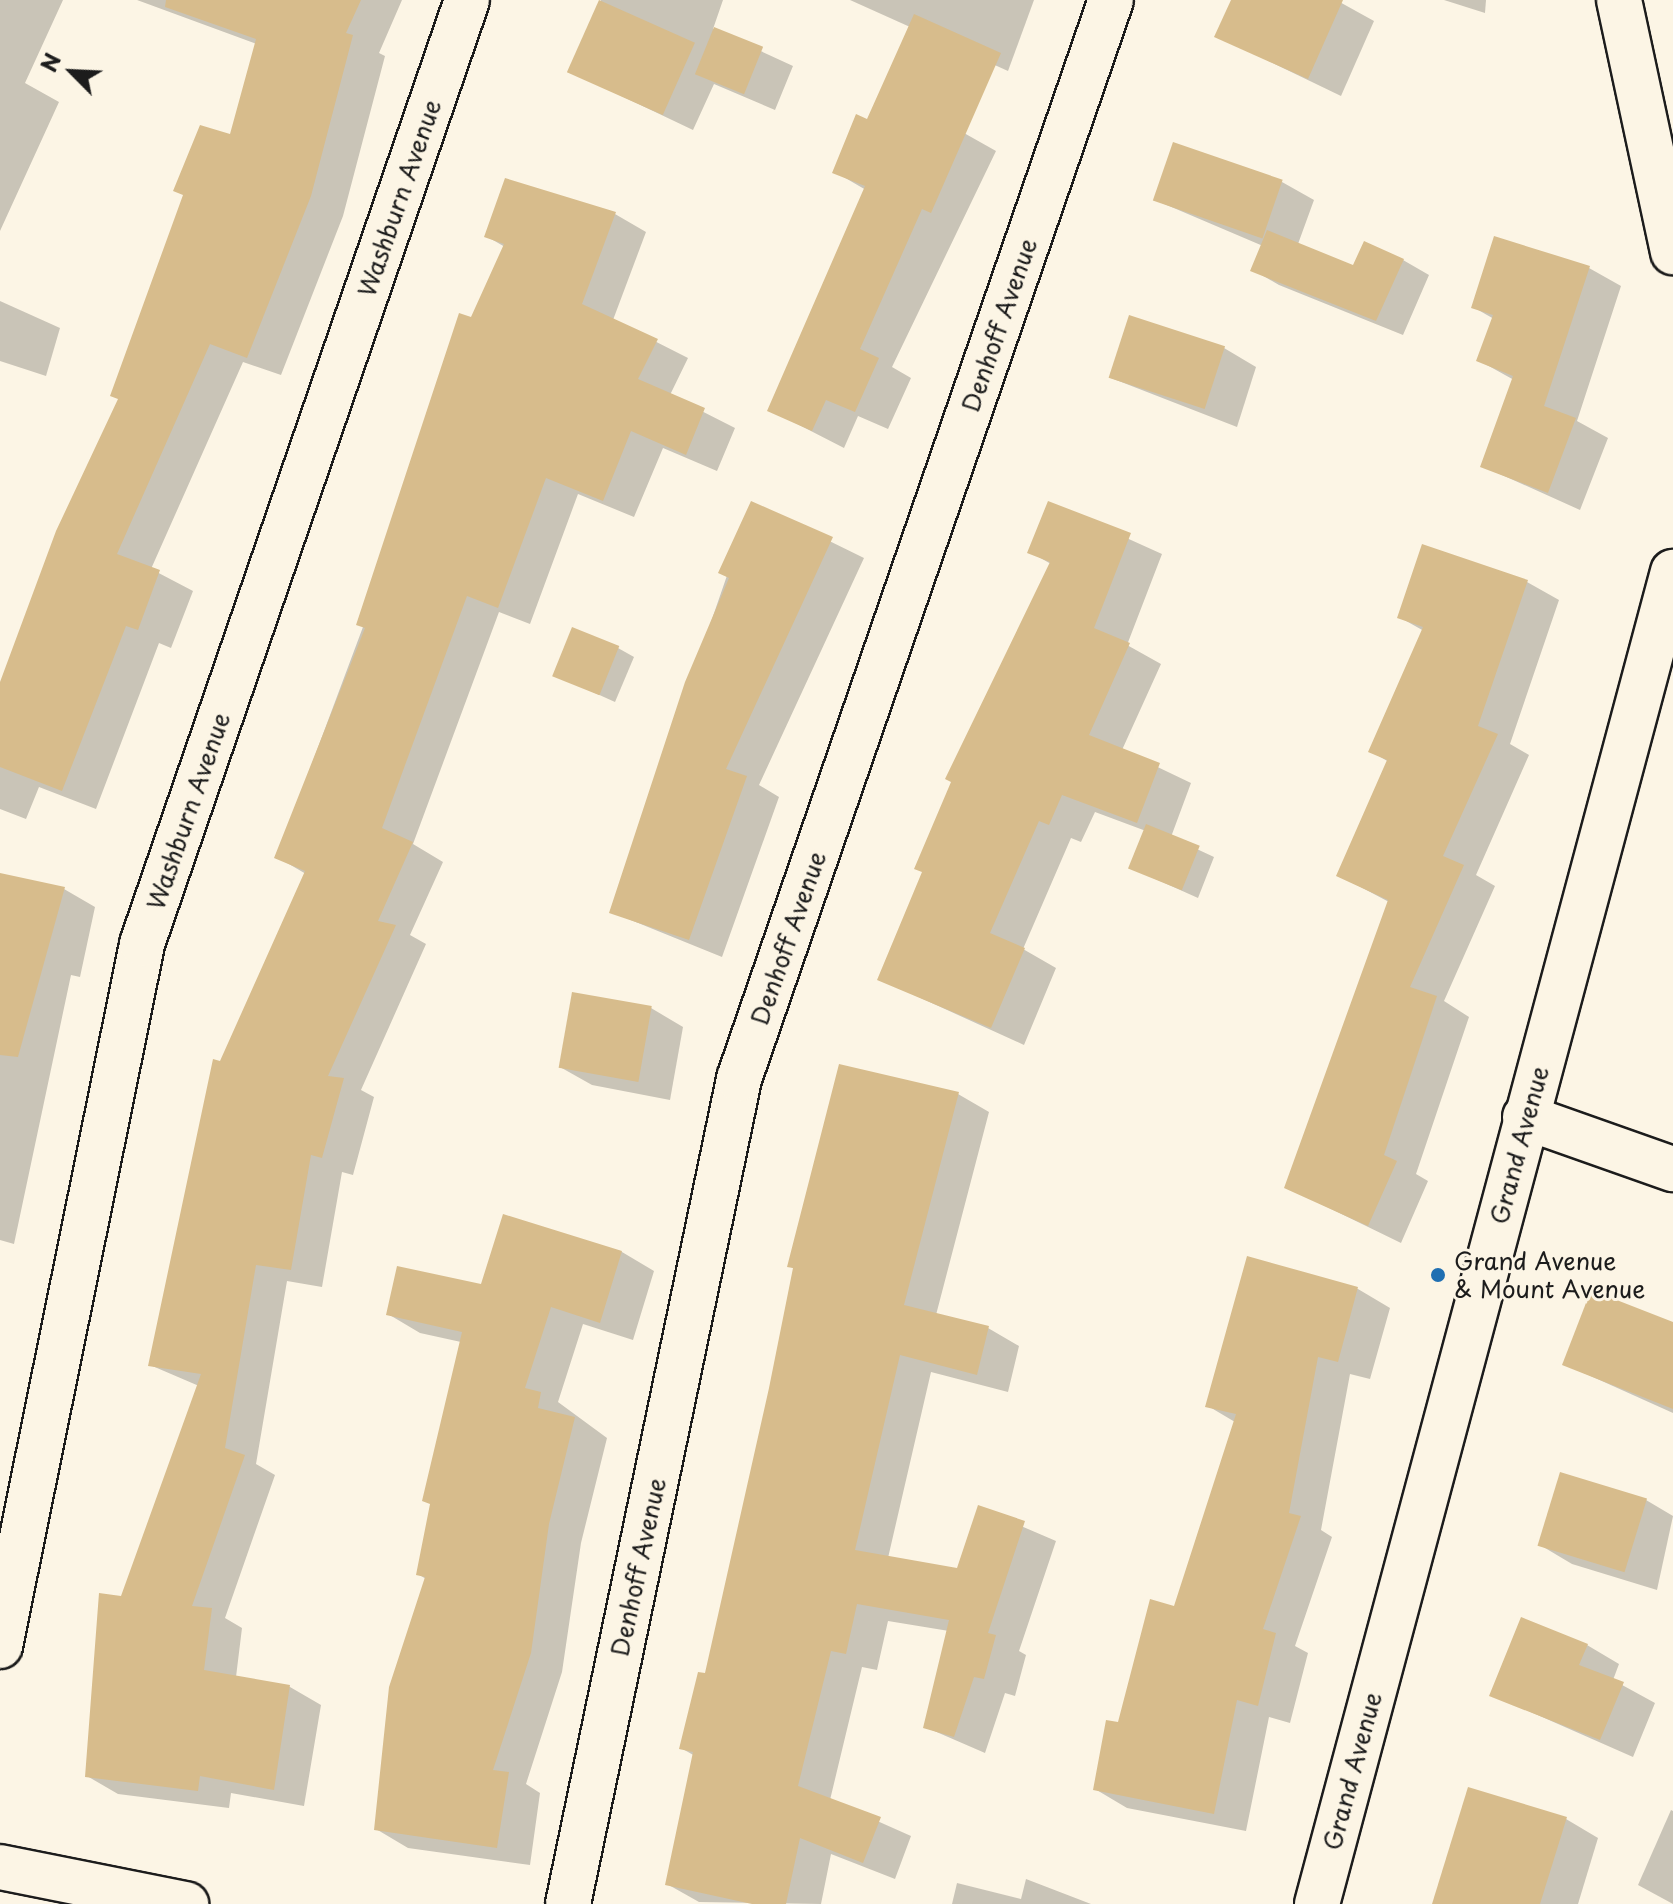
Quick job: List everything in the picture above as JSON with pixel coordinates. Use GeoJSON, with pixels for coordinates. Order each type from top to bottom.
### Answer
{"type":"FeatureCollection","features":[{"type":"Feature","properties":{"kind":"street","name":"Washburn Avenue"},"geometry":{"type":"LineString","coordinates":[[0,1646],[142,944],[467,0]]}},
{"type":"Feature","properties":{"kind":"street","name":"Denhoff Avenue"},"geometry":{"type":"LineString","coordinates":[[568,1904],[739,1079],[1111,0]]}},
{"type":"Feature","properties":{"kind":"street"},"geometry":{"type":"LineString","coordinates":[[1619,0],[1673,252]]}},
{"type":"Feature","properties":{"kind":"street","name":"Grand Avenue"},"geometry":{"type":"LineString","coordinates":[[1317,1904],[1673,572]]}},
{"type":"Feature","properties":{"kind":"street"},"geometry":{"type":"LineString","coordinates":[[1525,1117],[1673,1169]]}},
{"type":"Feature","properties":{"kind":"street"},"geometry":{"type":"LineString","coordinates":[[0,1867],[112,1898],[186,1904]]}},
{"type":"Feature","properties":{"kind":"building"},"geometry":{"type":"Polygon","coordinates":[[[166,0],[361,0],[346,33],[353,35],[311,196],[247,358],[210,344],[117,554],[160,570],[138,630],[126,626],[62,791],[0,767],[0,682],[56,531],[118,399],[110,396],[183,195],[173,191],[200,125],[230,134],[256,39],[165,7],[166,0]]]}},
{"type":"Feature","properties":{"kind":"building"},"geometry":{"type":"Polygon","coordinates":[[[599,0],[695,43],[663,115],[567,72],[599,0]]]}},
{"type":"Feature","properties":{"kind":"building"},"geometry":{"type":"Polygon","coordinates":[[[1231,0],[1343,0],[1308,79],[1214,37],[1231,0]]]}},
{"type":"Feature","properties":{"kind":"building"},"geometry":{"type":"Polygon","coordinates":[[[914,14],[1001,53],[931,213],[922,209],[860,349],[879,358],[855,412],[826,400],[812,431],[767,411],[865,186],[832,173],[856,114],[867,119],[914,14]]]}},
{"type":"Feature","properties":{"kind":"building"},"geometry":{"type":"Polygon","coordinates":[[[714,27],[763,47],[744,94],[695,74],[714,27]]]}},
{"type":"Feature","properties":{"kind":"building"},"geometry":{"type":"Polygon","coordinates":[[[1173,142],[1283,180],[1262,238],[1153,201],[1173,142]]]}},
{"type":"Feature","properties":{"kind":"building"},"geometry":{"type":"Polygon","coordinates":[[[505,178],[616,212],[582,304],[658,339],[638,379],[705,408],[686,455],[631,431],[603,501],[546,478],[498,608],[467,596],[382,828],[413,842],[378,921],[396,925],[328,1076],[344,1078],[322,1158],[311,1155],[291,1270],[256,1265],[225,1448],[245,1455],[192,1606],[212,1608],[204,1670],[290,1685],[274,1790],[200,1776],[198,1791],[85,1777],[99,1593],[121,1596],[201,1374],[148,1366],[213,1059],[220,1061],[305,871],[274,858],[365,628],[356,625],[459,313],[471,317],[504,244],[484,237],[505,178]]]}},
{"type":"Feature","properties":{"kind":"building"},"geometry":{"type":"Polygon","coordinates":[[[1267,230],[1353,265],[1364,241],[1404,259],[1376,321],[1250,271],[1267,230]]]}},
{"type":"Feature","properties":{"kind":"building"},"geometry":{"type":"Polygon","coordinates":[[[1494,236],[1590,266],[1544,406],[1576,418],[1548,493],[1480,467],[1513,376],[1476,361],[1493,315],[1471,308],[1494,236]]]}},
{"type":"Feature","properties":{"kind":"building"},"geometry":{"type":"Polygon","coordinates":[[[1129,315],[1225,346],[1205,409],[1109,378],[1129,315]]]}},
{"type":"Feature","properties":{"kind":"building"},"geometry":{"type":"Polygon","coordinates":[[[751,501],[833,537],[726,769],[747,776],[689,940],[609,913],[685,682],[729,578],[718,573],[751,501]]]}},
{"type":"Feature","properties":{"kind":"building"},"geometry":{"type":"Polygon","coordinates":[[[1048,501],[1131,533],[1094,628],[1130,643],[1089,735],[1160,763],[1137,823],[1062,795],[1049,825],[1039,821],[990,933],[1025,948],[991,1028],[877,980],[922,872],[914,869],[951,782],[945,779],[1050,562],[1027,553],[1048,501]]]}},
{"type":"Feature","properties":{"kind":"building"},"geometry":{"type":"Polygon","coordinates":[[[1422,544],[1528,580],[1478,726],[1498,734],[1443,856],[1464,865],[1410,987],[1437,996],[1384,1155],[1397,1161],[1368,1226],[1284,1188],[1388,900],[1336,876],[1387,760],[1368,752],[1423,627],[1397,618],[1422,544]]]}},
{"type":"Feature","properties":{"kind":"building"},"geometry":{"type":"Polygon","coordinates":[[[572,627],[619,646],[599,695],[552,676],[572,627]]]}},
{"type":"Feature","properties":{"kind":"building"},"geometry":{"type":"Polygon","coordinates":[[[1146,824],[1200,846],[1182,890],[1128,869],[1146,824]]]}},
{"type":"Feature","properties":{"kind":"building"},"geometry":{"type":"Polygon","coordinates":[[[0,873],[65,887],[18,1057],[0,1055],[0,873]]]}},
{"type":"Feature","properties":{"kind":"building"},"geometry":{"type":"Polygon","coordinates":[[[572,992],[652,1006],[638,1082],[559,1068],[572,992]]]}},
{"type":"Feature","properties":{"kind":"building"},"geometry":{"type":"Polygon","coordinates":[[[839,1064],[959,1092],[904,1305],[989,1326],[977,1375],[900,1355],[855,1550],[957,1568],[978,1505],[1025,1521],[988,1633],[996,1635],[984,1679],[974,1677],[954,1737],[923,1728],[949,1620],[857,1604],[846,1654],[831,1651],[798,1786],[881,1817],[863,1863],[800,1838],[786,1904],[752,1904],[665,1885],[693,1752],[679,1749],[698,1672],[705,1673],[769,1388],[793,1268],[787,1267],[839,1064]]]}},
{"type":"Feature","properties":{"kind":"building"},"geometry":{"type":"Polygon","coordinates":[[[503,1214],[622,1251],[600,1323],[551,1307],[525,1388],[541,1392],[538,1408],[575,1417],[549,1524],[531,1653],[493,1770],[509,1772],[497,1848],[374,1830],[389,1687],[425,1577],[416,1575],[430,1504],[422,1501],[462,1332],[386,1315],[397,1266],[481,1284],[503,1214]]]}},
{"type":"Feature","properties":{"kind":"building"},"geometry":{"type":"Polygon","coordinates":[[[1247,1256],[1358,1287],[1338,1362],[1318,1357],[1289,1513],[1301,1516],[1263,1629],[1276,1633],[1258,1706],[1237,1700],[1214,1814],[1093,1790],[1106,1720],[1118,1722],[1150,1599],[1174,1606],[1236,1414],[1205,1407],[1247,1256]]]}},
{"type":"Feature","properties":{"kind":"building"},"geometry":{"type":"Polygon","coordinates":[[[1591,1290],[1673,1322],[1673,1409],[1562,1365],[1591,1290]]]}},
{"type":"Feature","properties":{"kind":"building"},"geometry":{"type":"Polygon","coordinates":[[[1560,1472],[1647,1499],[1625,1572],[1537,1546],[1560,1472]]]}},
{"type":"Feature","properties":{"kind":"building"},"geometry":{"type":"Polygon","coordinates":[[[1521,1617],[1588,1644],[1579,1665],[1624,1682],[1600,1740],[1489,1696],[1521,1617]]]}},
{"type":"Feature","properties":{"kind":"building"},"geometry":{"type":"Polygon","coordinates":[[[1468,1787],[1567,1817],[1540,1904],[1432,1904],[1468,1787]]]}},
{"type":"Feature","properties":{"kind":"place","name":"Grand Avenue & Mount Avenue"},"geometry":{"type":"Point","coordinates":[1438,1275]}}]}
